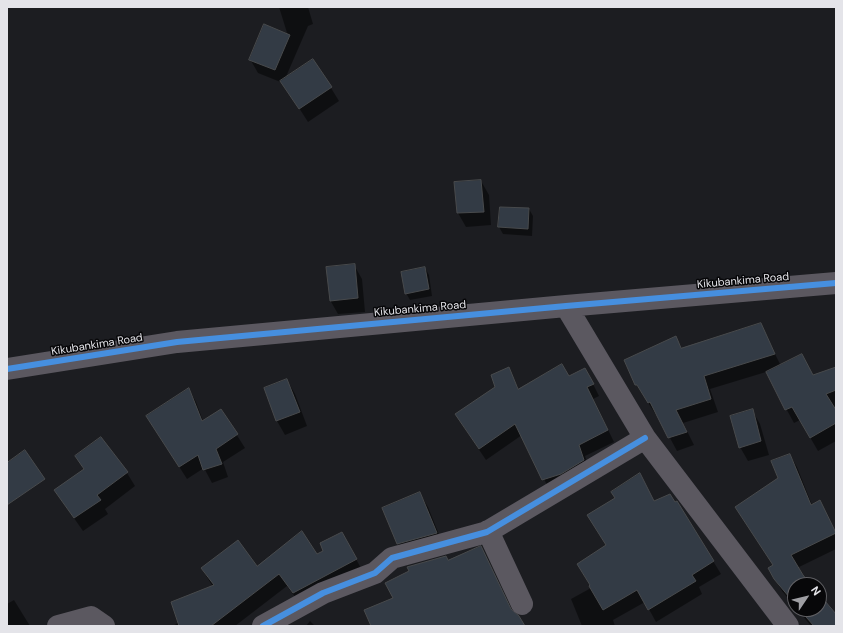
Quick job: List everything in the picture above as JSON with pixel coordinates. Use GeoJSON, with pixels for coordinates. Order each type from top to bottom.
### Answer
{"type":"FeatureCollection","features":[{"type":"Feature","properties":{"kind":"street","name":"Kikubankima Road"},"geometry":{"type":"LineString","coordinates":[[7,369],[177,342],[836,283]]}},
{"type":"Feature","properties":{"kind":"street"},"geometry":{"type":"LineString","coordinates":[[566,306],[645,438],[788,626]]}},
{"type":"Feature","properties":{"kind":"street"},"geometry":{"type":"LineString","coordinates":[[263,626],[322,593],[375,573],[392,558],[488,531],[645,438]]}},
{"type":"Feature","properties":{"kind":"street"},"geometry":{"type":"LineString","coordinates":[[488,531],[522,604]]}},
{"type":"Feature","properties":{"kind":"street"},"geometry":{"type":"LineString","coordinates":[[58,626],[91,617],[104,626]]}},
{"type":"Feature","properties":{"kind":"building"},"geometry":{"type":"Polygon","coordinates":[[[264,24],[290,35],[275,70],[249,60],[264,24]]]}},
{"type":"Feature","properties":{"kind":"building"},"geometry":{"type":"Polygon","coordinates":[[[313,59],[332,87],[299,109],[280,81],[313,59]]]}},
{"type":"Feature","properties":{"kind":"building"},"geometry":{"type":"Polygon","coordinates":[[[481,180],[484,212],[457,213],[454,182],[481,180]]]}},
{"type":"Feature","properties":{"kind":"building"},"geometry":{"type":"Polygon","coordinates":[[[500,207],[529,208],[528,229],[498,227],[500,207]]]}},
{"type":"Feature","properties":{"kind":"building"},"geometry":{"type":"Polygon","coordinates":[[[355,264],[358,298],[330,301],[326,267],[355,264]]]}},
{"type":"Feature","properties":{"kind":"building"},"geometry":{"type":"Polygon","coordinates":[[[425,267],[429,289],[405,294],[401,272],[425,267]]]}},
{"type":"Feature","properties":{"kind":"building"},"geometry":{"type":"Polygon","coordinates":[[[761,323],[775,354],[704,376],[711,399],[676,410],[687,432],[668,438],[650,402],[648,403],[637,385],[635,385],[624,360],[676,336],[681,348],[761,323]]]}},
{"type":"Feature","properties":{"kind":"building"},"geometry":{"type":"Polygon","coordinates":[[[802,354],[813,375],[836,367],[836,390],[826,394],[836,410],[836,423],[810,438],[792,407],[785,410],[766,372],[802,354]]]}},
{"type":"Feature","properties":{"kind":"building"},"geometry":{"type":"Polygon","coordinates":[[[562,364],[569,376],[585,368],[594,384],[587,387],[608,430],[579,445],[584,460],[561,474],[542,480],[515,424],[479,449],[455,414],[495,387],[491,375],[509,367],[518,389],[562,364]]]}},
{"type":"Feature","properties":{"kind":"building"},"geometry":{"type":"Polygon","coordinates":[[[287,379],[300,412],[276,421],[264,388],[287,379]]]}},
{"type":"Feature","properties":{"kind":"building"},"geometry":{"type":"Polygon","coordinates":[[[189,388],[202,421],[221,409],[238,434],[216,449],[222,464],[203,470],[198,455],[179,467],[146,416],[189,388]]]}},
{"type":"Feature","properties":{"kind":"building"},"geometry":{"type":"Polygon","coordinates":[[[753,409],[761,441],[739,448],[730,416],[753,409]]]}},
{"type":"Feature","properties":{"kind":"building"},"geometry":{"type":"Polygon","coordinates":[[[101,437],[128,472],[97,495],[101,500],[74,518],[54,490],[84,469],[75,456],[101,437]]]}},
{"type":"Feature","properties":{"kind":"building"},"geometry":{"type":"Polygon","coordinates":[[[25,450],[45,479],[7,505],[7,463],[25,450]]]}},
{"type":"Feature","properties":{"kind":"building"},"geometry":{"type":"Polygon","coordinates":[[[790,454],[811,505],[820,500],[836,533],[791,555],[805,577],[787,577],[787,594],[774,579],[768,568],[773,565],[735,507],[778,478],[771,461],[790,454]]]}},
{"type":"Feature","properties":{"kind":"building"},"geometry":{"type":"Polygon","coordinates":[[[640,473],[654,501],[670,494],[675,502],[677,501],[714,561],[692,575],[696,581],[648,610],[637,590],[603,610],[577,564],[606,545],[587,515],[615,498],[611,492],[640,473]]]}},
{"type":"Feature","properties":{"kind":"building"},"geometry":{"type":"Polygon","coordinates":[[[420,492],[437,533],[397,544],[382,508],[420,492]]]}},
{"type":"Feature","properties":{"kind":"building"},"geometry":{"type":"Polygon","coordinates":[[[302,531],[317,554],[323,551],[320,543],[342,532],[357,559],[293,593],[279,574],[211,626],[179,626],[171,602],[214,585],[201,568],[238,540],[257,566],[302,531]]]}},
{"type":"Feature","properties":{"kind":"building"},"geometry":{"type":"Polygon","coordinates":[[[481,546],[511,609],[519,616],[525,626],[371,626],[364,610],[393,598],[385,583],[409,571],[407,567],[446,556],[448,560],[481,546]]]}},
{"type":"Feature","properties":{"kind":"building"},"geometry":{"type":"Polygon","coordinates":[[[827,603],[836,614],[836,626],[814,626],[806,617],[827,617],[827,603]]]}},
{"type":"Feature","properties":{"kind":"cycle path"},"geometry":{"type":"LineString","coordinates":[[7,369],[177,342],[836,283]]}},
{"type":"Feature","properties":{"kind":"cycle path"},"geometry":{"type":"LineString","coordinates":[[263,626],[323,593],[375,573],[392,558],[487,532],[645,438]]}}]}
